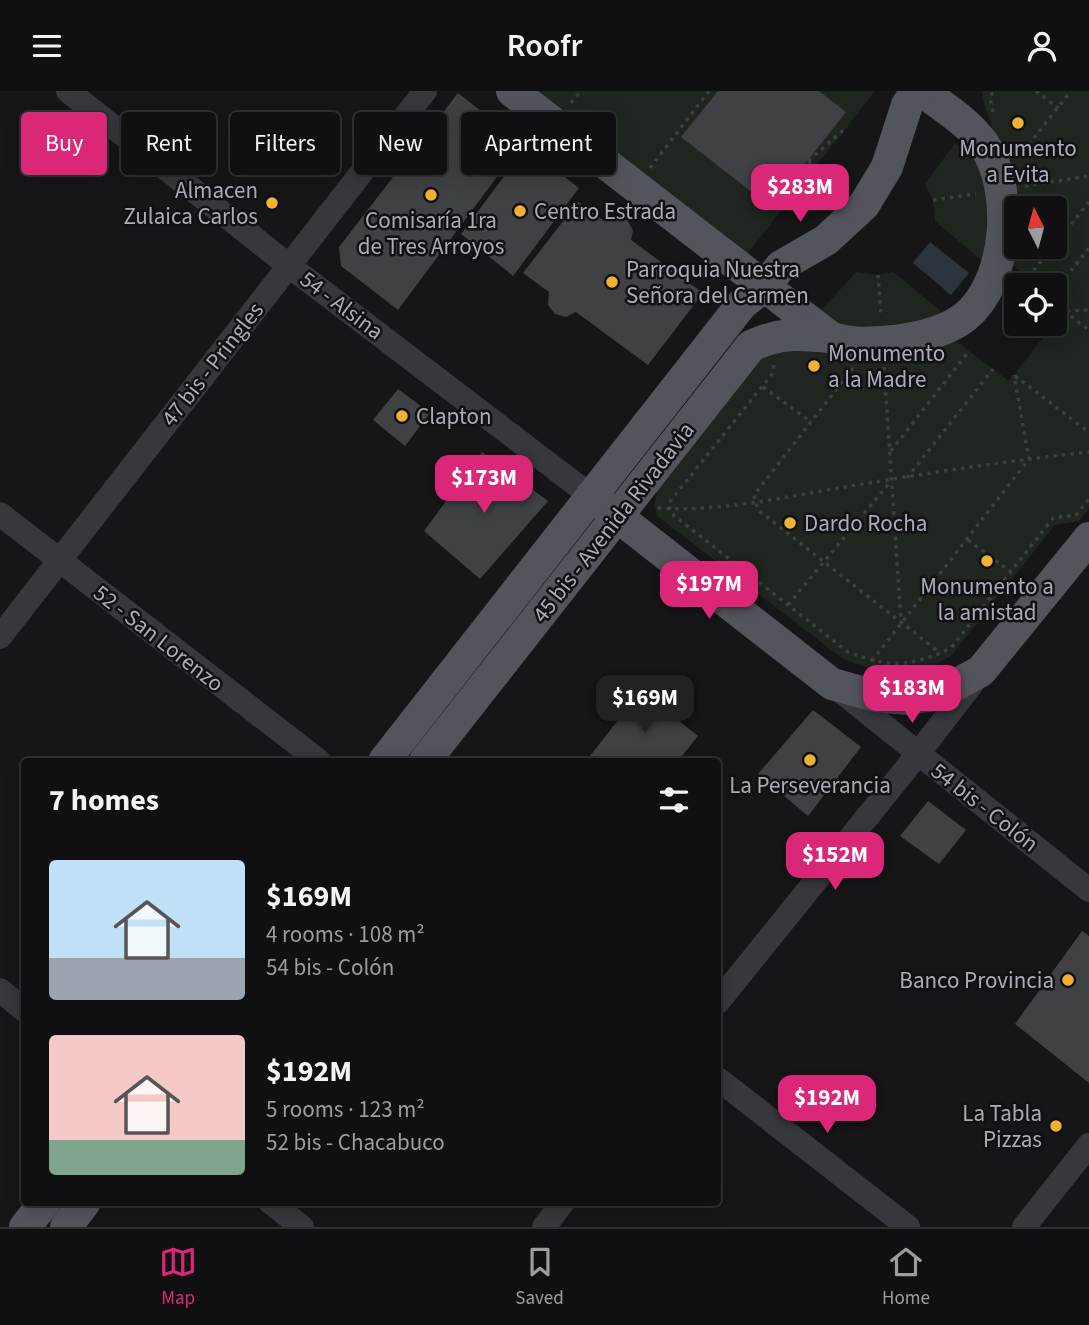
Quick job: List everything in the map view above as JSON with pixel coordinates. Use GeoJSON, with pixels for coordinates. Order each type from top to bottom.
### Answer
{"type":"FeatureCollection","features":[{"type":"Feature","properties":{"kind":"main road"},"geometry":{"type":"LineString","coordinates":[[512,91],[830,337]]}},
{"type":"Feature","properties":{"kind":"main road","name":"45 bis - Avenida Rivadavia"},"geometry":{"type":"LineString","coordinates":[[386,758],[742,305],[765,286],[781,265],[826,240],[864,205],[887,167],[907,105],[916,91]]}},
{"type":"Feature","properties":{"kind":"main road"},"geometry":{"type":"LineString","coordinates":[[922,91],[968,126]]}},
{"type":"Feature","properties":{"kind":"main road"},"geometry":{"type":"LineString","coordinates":[[961,91],[961,108],[968,126]]}},
{"type":"Feature","properties":{"kind":"main road","name":"45 bis - Avenida Rivadavia"},"geometry":{"type":"LineString","coordinates":[[427,758],[751,346],[769,337],[792,333],[830,337],[844,342],[868,343],[904,339],[936,332],[965,317],[982,298],[996,271],[1001,254],[1003,227],[993,162],[968,126]]}},
{"type":"Feature","properties":{"kind":"main road","name":"54 - Alsina"},"geometry":{"type":"LineString","coordinates":[[592,496],[618,516]]}},
{"type":"Feature","properties":{"kind":"main road","name":"54 bis - Colón"},"geometry":{"type":"LineString","coordinates":[[618,516],[832,684]]}},
{"type":"Feature","properties":{"kind":"main road"},"geometry":{"type":"LineString","coordinates":[[832,684],[876,696],[907,699],[937,695],[981,671],[1089,538]]}},
{"type":"Feature","properties":{"kind":"main road"},"geometry":{"type":"LineString","coordinates":[[25,1227],[42,1206]]}},
{"type":"Feature","properties":{"kind":"main road"},"geometry":{"type":"LineString","coordinates":[[66,1227],[82,1206]]}},
{"type":"Feature","properties":{"kind":"street","name":"54 - Alsina"},"geometry":{"type":"LineString","coordinates":[[68,91],[288,265],[592,496]]}},
{"type":"Feature","properties":{"kind":"street","name":"47 bis - Pringles"},"geometry":{"type":"LineString","coordinates":[[0,637],[425,91]]}},
{"type":"Feature","properties":{"kind":"street","name":"52 - San Lorenzo"},"geometry":{"type":"LineString","coordinates":[[0,514],[315,758]]}},
{"type":"Feature","properties":{"kind":"street"},"geometry":{"type":"LineString","coordinates":[[721,998],[918,754],[981,671]]}},
{"type":"Feature","properties":{"kind":"street","name":"54 bis - Colón"},"geometry":{"type":"LineString","coordinates":[[832,684],[1089,890]]}},
{"type":"Feature","properties":{"kind":"street"},"geometry":{"type":"LineString","coordinates":[[0,991],[21,1008]]}},
{"type":"Feature","properties":{"kind":"street"},"geometry":{"type":"LineString","coordinates":[[721,1081],[908,1227]]}},
{"type":"Feature","properties":{"kind":"street"},"geometry":{"type":"LineString","coordinates":[[1024,1227],[1089,1145]]}},
{"type":"Feature","properties":{"kind":"street"},"geometry":{"type":"LineString","coordinates":[[275,1206],[302,1227]]}},
{"type":"Feature","properties":{"kind":"street"},"geometry":{"type":"LineString","coordinates":[[544,1227],[560,1206]]}},
{"type":"Feature","properties":{"kind":"path"},"geometry":{"type":"LineString","coordinates":[[568,107],[581,91]]}},
{"type":"Feature","properties":{"kind":"path"},"geometry":{"type":"LineString","coordinates":[[649,169],[709,91]]}},
{"type":"Feature","properties":{"kind":"path"},"geometry":{"type":"LineString","coordinates":[[1035,91],[1058,108]]}},
{"type":"Feature","properties":{"kind":"path"},"geometry":{"type":"LineString","coordinates":[[1018,158],[1071,91]]}},
{"type":"Feature","properties":{"kind":"path"},"geometry":{"type":"LineString","coordinates":[[785,206],[808,161],[847,127]]}},
{"type":"Feature","properties":{"kind":"path"},"geometry":{"type":"LineString","coordinates":[[808,161],[816,167]]}},
{"type":"Feature","properties":{"kind":"path"},"geometry":{"type":"LineString","coordinates":[[1013,188],[1089,176]]}},
{"type":"Feature","properties":{"kind":"path"},"geometry":{"type":"LineString","coordinates":[[933,200],[980,193]]}},
{"type":"Feature","properties":{"kind":"path"},"geometry":{"type":"LineString","coordinates":[[1068,228],[1089,202]]}},
{"type":"Feature","properties":{"kind":"path"},"geometry":{"type":"LineString","coordinates":[[1067,276],[1089,248]]}},
{"type":"Feature","properties":{"kind":"path"},"geometry":{"type":"LineString","coordinates":[[1031,273],[1043,259]]}},
{"type":"Feature","properties":{"kind":"path"},"geometry":{"type":"LineString","coordinates":[[878,275],[881,323]]}},
{"type":"Feature","properties":{"kind":"path"},"geometry":{"type":"LineString","coordinates":[[1089,310],[1064,311],[1089,330]]}},
{"type":"Feature","properties":{"kind":"path"},"geometry":{"type":"LineString","coordinates":[[890,452],[969,351]]}},
{"type":"Feature","properties":{"kind":"path"},"geometry":{"type":"LineString","coordinates":[[775,359],[773,373],[763,387],[668,504],[672,514],[848,652],[872,661],[899,665],[928,659],[951,648],[1053,518],[1076,515],[1089,499]]}},
{"type":"Feature","properties":{"kind":"path"},"geometry":{"type":"LineString","coordinates":[[855,365],[754,495],[758,510],[940,653]]}},
{"type":"Feature","properties":{"kind":"path"},"geometry":{"type":"LineString","coordinates":[[884,366],[902,623]]}},
{"type":"Feature","properties":{"kind":"path"},"geometry":{"type":"LineString","coordinates":[[907,478],[993,369]]}},
{"type":"Feature","properties":{"kind":"path"},"geometry":{"type":"LineString","coordinates":[[872,661],[1029,459],[1014,375],[1089,432]]}},
{"type":"Feature","properties":{"kind":"path"},"geometry":{"type":"LineString","coordinates":[[763,387],[811,422]]}},
{"type":"Feature","properties":{"kind":"path"},"geometry":{"type":"LineString","coordinates":[[658,507],[756,502],[892,479],[1089,452]]}},
{"type":"Feature","properties":{"kind":"path"},"geometry":{"type":"LineString","coordinates":[[788,605],[892,479]]}},
{"type":"Feature","properties":{"kind":"path"},"geometry":{"type":"LineString","coordinates":[[967,539],[1011,572]]}},
{"type":"Feature","properties":{"kind":"shaded area"},"geometry":{"type":"Polygon","coordinates":[[[537,91],[875,91],[747,254],[616,152],[616,112],[564,112],[537,91]]]}},
{"type":"Feature","properties":{"kind":"shaded area"},"geometry":{"type":"Polygon","coordinates":[[[982,91],[1089,91],[1089,509],[1079,521],[1055,525],[951,656],[910,673],[872,669],[843,659],[657,516],[654,504],[658,489],[764,354],[780,348],[948,335],[1009,381],[1044,336],[1067,336],[1067,273],[1023,273],[1007,262],[1007,259],[1068,259],[1068,196],[1004,196],[1003,161],[982,91]]]}},
{"type":"Feature","properties":{"kind":"shaded area"},"geometry":{"type":"Polygon","coordinates":[[[955,143],[978,162],[992,191],[987,265],[935,221],[933,200],[925,184],[955,143]]]}},
{"type":"Feature","properties":{"kind":"shaded area"},"geometry":{"type":"Polygon","coordinates":[[[930,242],[969,273],[951,295],[913,263],[930,242]]]}},
{"type":"Feature","properties":{"kind":"shaded area"},"geometry":{"type":"Polygon","coordinates":[[[856,272],[878,275],[893,272],[947,316],[852,334],[818,314],[856,272]]]}},
{"type":"Feature","properties":{"kind":"building"},"geometry":{"type":"Polygon","coordinates":[[[718,91],[819,91],[846,112],[771,207],[681,137],[718,91]]]}},
{"type":"Feature","properties":{"kind":"building","name":"Comisaría 1ra de Tres Arroyos"},"geometry":{"type":"Polygon","coordinates":[[[458,93],[482,112],[461,112],[461,175],[498,175],[398,310],[341,266],[339,247],[395,175],[447,175],[447,112],[443,112],[458,93]]]}},
{"type":"Feature","properties":{"kind":"building","name":"Centro Estrada"},"geometry":{"type":"Polygon","coordinates":[[[505,175],[562,175],[579,188],[513,276],[461,234],[505,175]]]}},
{"type":"Feature","properties":{"kind":"building","name":"Parroquia Nuestra Señora del Carmen"},"geometry":{"type":"Polygon","coordinates":[[[578,202],[604,221],[617,216],[627,220],[633,230],[631,240],[703,293],[648,365],[576,312],[566,317],[555,314],[548,305],[549,292],[523,273],[578,202]]]}},
{"type":"Feature","properties":{"kind":"building","name":"Clapton"},"geometry":{"type":"Polygon","coordinates":[[[398,389],[430,413],[405,446],[373,420],[398,389]]]}},
{"type":"Feature","properties":{"kind":"building"},"geometry":{"type":"Polygon","coordinates":[[[482,452],[548,501],[480,579],[424,531],[482,452]]]}},
{"type":"Feature","properties":{"kind":"building"},"geometry":{"type":"Polygon","coordinates":[[[641,691],[698,736],[680,758],[588,758],[641,691]]]}},
{"type":"Feature","properties":{"kind":"building","name":"La Perseverancia"},"geometry":{"type":"Polygon","coordinates":[[[813,710],[861,747],[808,816],[758,774],[813,710]]]}},
{"type":"Feature","properties":{"kind":"building"},"geometry":{"type":"Polygon","coordinates":[[[928,801],[966,830],[939,864],[900,836],[928,801]]]}},
{"type":"Feature","properties":{"kind":"building","name":"Banco Provincia"},"geometry":{"type":"Polygon","coordinates":[[[1082,931],[1089,936],[1089,1083],[1015,1024],[1082,931]]]}},
{"type":"Feature","properties":{"kind":"place","name":"Monumento a Evita"},"geometry":{"type":"Point","coordinates":[1018,123]}},
{"type":"Feature","properties":{"kind":"place","name":"Comisaría 1ra de Tres Arroyos"},"geometry":{"type":"Point","coordinates":[431,195]}},
{"type":"Feature","properties":{"kind":"place","name":"Almacen Zulaica Carlos"},"geometry":{"type":"Point","coordinates":[272,203]}},
{"type":"Feature","properties":{"kind":"place","name":"Centro Estrada"},"geometry":{"type":"Point","coordinates":[520,211]}},
{"type":"Feature","properties":{"kind":"place","name":"Parroquia Nuestra Señora del Carmen"},"geometry":{"type":"Point","coordinates":[612,282]}},
{"type":"Feature","properties":{"kind":"place","name":"Monumento a la Madre"},"geometry":{"type":"Point","coordinates":[814,366]}},
{"type":"Feature","properties":{"kind":"place","name":"Clapton"},"geometry":{"type":"Point","coordinates":[402,416]}},
{"type":"Feature","properties":{"kind":"place","name":"Dardo Rocha"},"geometry":{"type":"Point","coordinates":[790,523]}},
{"type":"Feature","properties":{"kind":"place","name":"Monumento a la amistad"},"geometry":{"type":"Point","coordinates":[987,561]}},
{"type":"Feature","properties":{"kind":"place","name":"La Perseverancia"},"geometry":{"type":"Point","coordinates":[810,760]}},
{"type":"Feature","properties":{"kind":"place","name":"Banco Provincia"},"geometry":{"type":"Point","coordinates":[1068,980]}},
{"type":"Feature","properties":{"kind":"place","name":"La Tabla Pizzas"},"geometry":{"type":"Point","coordinates":[1056,1126]}}]}
